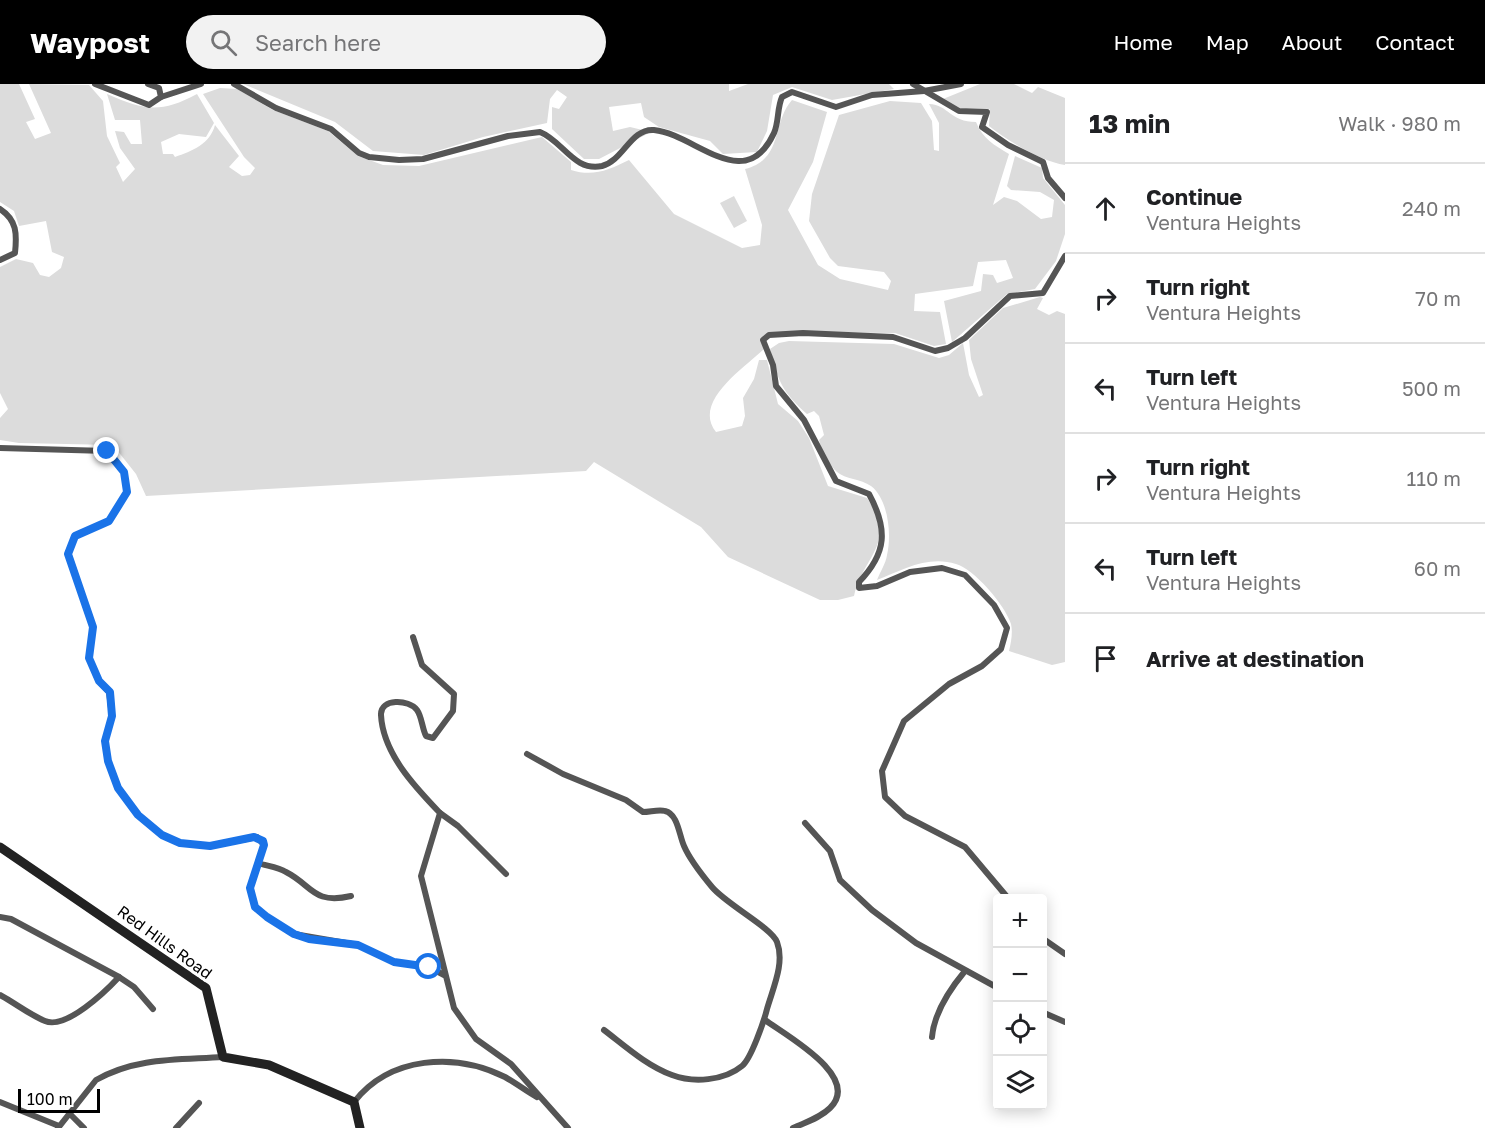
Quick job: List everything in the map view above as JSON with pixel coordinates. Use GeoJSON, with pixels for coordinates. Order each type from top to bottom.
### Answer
{"type":"FeatureCollection","features":[{"type":"Feature","properties":{"kind":"main road","name":"Red Hills Road"},"geometry":{"type":"LineString","coordinates":[[0,847],[206,988],[223,1056]]}},
{"type":"Feature","properties":{"kind":"main road"},"geometry":{"type":"LineString","coordinates":[[223,1056],[268,1065],[354,1102],[360,1128]]}},
{"type":"Feature","properties":{"kind":"street"},"geometry":{"type":"LineString","coordinates":[[95,84],[149,105],[161,98],[201,84]]}},
{"type":"Feature","properties":{"kind":"street"},"geometry":{"type":"LineString","coordinates":[[148,84],[159,88],[161,98]]}},
{"type":"Feature","properties":{"kind":"street"},"geometry":{"type":"LineString","coordinates":[[234,84],[276,108],[331,129],[359,153],[369,157],[399,160],[423,159],[508,136],[540,132],[578,162],[595,166],[609,163],[636,137],[653,130],[693,144],[716,158],[742,160],[760,151],[766,145],[775,131],[782,97],[792,92],[836,107],[872,95],[924,91],[961,84]]}},
{"type":"Feature","properties":{"kind":"street"},"geometry":{"type":"LineString","coordinates":[[913,84],[959,111],[987,112],[982,127],[1008,145],[1043,162],[1048,178],[1065,198]]}},
{"type":"Feature","properties":{"kind":"street"},"geometry":{"type":"LineString","coordinates":[[0,209],[10,216],[17,232],[15,252],[0,260]]}},
{"type":"Feature","properties":{"kind":"street"},"geometry":{"type":"LineString","coordinates":[[1004,894],[980,868],[965,847],[905,816],[885,797],[882,771],[904,721],[949,684],[982,666],[1001,649],[1007,628],[1003,617],[965,575],[942,568],[910,572],[877,586],[859,588],[859,582],[874,566],[881,545],[883,528],[880,513],[869,494],[836,481],[804,420],[776,386],[764,340],[769,335],[861,335],[893,337],[935,351],[948,348],[965,338],[1010,296],[1043,293],[1065,256]]}},
{"type":"Feature","properties":{"kind":"street"},"geometry":{"type":"LineString","coordinates":[[0,448],[107,451],[124,472],[127,492],[109,521],[75,536],[68,554],[93,627],[89,658],[99,681],[110,692],[112,716],[105,741],[108,761],[118,788],[138,815],[162,835],[180,843],[210,846],[257,837],[264,845],[252,877],[250,898],[255,907],[287,931],[309,939],[358,945],[394,962],[429,967],[444,975]]}},
{"type":"Feature","properties":{"kind":"street"},"geometry":{"type":"LineString","coordinates":[[413,638],[422,665],[452,691],[455,705],[440,733],[433,738],[426,736],[418,712],[411,705],[389,703],[384,706],[381,714],[391,747],[411,783],[506,874]]}},
{"type":"Feature","properties":{"kind":"street"},"geometry":{"type":"LineString","coordinates":[[527,754],[563,774],[626,800],[643,812],[662,810],[668,812],[675,821],[684,846],[713,889],[739,912],[771,932],[777,941],[780,956],[765,1020],[744,1065],[727,1075],[704,1080],[688,1080],[658,1068],[604,1030]]}},
{"type":"Feature","properties":{"kind":"street"},"geometry":{"type":"LineString","coordinates":[[440,813],[421,876],[454,1008],[476,1039],[511,1064],[568,1128]]}},
{"type":"Feature","properties":{"kind":"street"},"geometry":{"type":"LineString","coordinates":[[805,823],[830,851],[840,880],[856,895],[916,943],[993,985]]}},
{"type":"Feature","properties":{"kind":"street"},"geometry":{"type":"LineString","coordinates":[[258,863],[288,873],[314,893],[329,897],[351,896]]}},
{"type":"Feature","properties":{"kind":"street"},"geometry":{"type":"LineString","coordinates":[[0,917],[11,919],[119,976],[134,987],[153,1009]]}},
{"type":"Feature","properties":{"kind":"street"},"geometry":{"type":"LineString","coordinates":[[1047,941],[1065,954]]}},
{"type":"Feature","properties":{"kind":"street"},"geometry":{"type":"LineString","coordinates":[[932,1038],[933,1026],[954,984],[965,971]]}},
{"type":"Feature","properties":{"kind":"street"},"geometry":{"type":"LineString","coordinates":[[0,995],[47,1022],[59,1022],[81,1010],[119,976]]}},
{"type":"Feature","properties":{"kind":"street"},"geometry":{"type":"LineString","coordinates":[[1047,1014],[1065,1022]]}},
{"type":"Feature","properties":{"kind":"street"},"geometry":{"type":"LineString","coordinates":[[765,1020],[831,1069],[840,1088],[837,1099],[829,1109],[793,1128]]}},
{"type":"Feature","properties":{"kind":"street"},"geometry":{"type":"LineString","coordinates":[[0,1102],[58,1127],[96,1080],[139,1062],[223,1056]]}},
{"type":"Feature","properties":{"kind":"street"},"geometry":{"type":"LineString","coordinates":[[354,1102],[371,1083],[388,1073],[406,1065],[424,1062],[452,1063],[487,1070],[505,1077],[542,1101]]}},
{"type":"Feature","properties":{"kind":"street"},"geometry":{"type":"LineString","coordinates":[[176,1128],[199,1103]]}},
{"type":"Feature","properties":{"kind":"street"},"geometry":{"type":"LineString","coordinates":[[69,1113],[84,1128]]}},
{"type":"Feature","properties":{"kind":"shaded area"},"geometry":{"type":"Polygon","coordinates":[[[0,84],[19,84],[35,119],[26,122],[35,139],[51,133],[29,84],[89,85],[103,101],[107,136],[120,163],[116,167],[123,182],[135,169],[120,148],[115,131],[124,132],[131,144],[142,144],[140,120],[115,120],[107,94],[131,104],[152,108],[173,105],[197,94],[214,123],[206,137],[179,134],[161,142],[163,154],[173,154],[175,157],[194,149],[205,142],[213,132],[215,125],[239,156],[229,167],[242,176],[250,175],[255,168],[244,157],[203,94],[220,88],[237,89],[273,110],[328,131],[358,156],[383,165],[419,166],[542,137],[571,162],[571,170],[594,173],[629,160],[674,214],[742,248],[760,245],[762,225],[745,169],[766,157],[792,100],[827,112],[813,162],[788,210],[818,265],[840,279],[888,290],[891,281],[884,272],[838,266],[830,258],[809,221],[812,194],[839,115],[890,101],[921,103],[932,121],[934,150],[939,151],[939,123],[929,104],[941,107],[960,119],[976,122],[986,137],[1009,154],[993,205],[1004,197],[1017,201],[1041,219],[1052,217],[1054,200],[1040,192],[1011,190],[1007,186],[1015,156],[1042,168],[1043,178],[1065,205],[1065,234],[1056,261],[1035,289],[1007,294],[952,342],[944,301],[981,291],[983,274],[993,275],[997,283],[1013,278],[1006,260],[978,262],[973,286],[915,294],[914,311],[940,312],[946,344],[934,346],[895,333],[770,332],[762,338],[764,349],[724,386],[715,398],[710,421],[716,432],[742,426],[745,416],[743,398],[754,379],[759,360],[767,360],[778,404],[798,421],[809,438],[828,486],[867,498],[876,514],[879,539],[858,582],[854,596],[838,600],[820,600],[728,557],[701,527],[594,462],[586,471],[146,496],[136,474],[113,445],[19,443],[0,440],[0,418],[8,409],[0,393],[0,267],[16,259],[33,263],[40,275],[49,277],[61,268],[64,257],[52,252],[46,221],[19,226],[14,211],[0,202],[0,84]]]}},
{"type":"Feature","properties":{"kind":"shaded area"},"geometry":{"type":"Polygon","coordinates":[[[243,84],[729,84],[729,91],[748,84],[889,84],[894,89],[832,100],[792,87],[773,95],[767,131],[757,152],[723,154],[710,141],[659,127],[644,117],[641,103],[609,107],[613,131],[630,127],[651,132],[599,159],[584,159],[552,129],[552,107],[559,109],[567,97],[557,90],[550,99],[547,123],[483,137],[424,155],[373,151],[335,122],[243,84]]]}},
{"type":"Feature","properties":{"kind":"shaded area"},"geometry":{"type":"Polygon","coordinates":[[[980,84],[1014,84],[1032,93],[1038,87],[1065,98],[1065,165],[1036,155],[997,132],[989,126],[990,109],[958,108],[943,99],[980,84]]]}},
{"type":"Feature","properties":{"kind":"shaded area"},"geometry":{"type":"Polygon","coordinates":[[[734,196],[747,221],[734,228],[720,203],[734,196]]]}},
{"type":"Feature","properties":{"kind":"shaded area"},"geometry":{"type":"Polygon","coordinates":[[[1043,298],[1037,309],[1049,315],[1057,311],[1065,314],[1065,662],[1052,665],[1009,651],[1012,630],[1008,616],[980,580],[963,567],[946,562],[925,562],[877,580],[886,558],[889,537],[885,508],[881,499],[871,486],[840,474],[831,465],[819,440],[824,435],[819,416],[814,411],[807,414],[786,392],[770,349],[779,343],[789,341],[894,344],[939,358],[949,355],[963,343],[969,375],[979,397],[983,395],[971,359],[969,340],[1003,308],[1043,298]]]}},
{"type":"Feature","properties":{"kind":"route"},"geometry":{"type":"LineString","coordinates":[[107,451],[124,472],[127,492],[109,521],[75,536],[68,554],[77,587],[93,627],[89,658],[99,681],[110,692],[112,716],[105,741],[108,761],[118,788],[138,815],[162,835],[180,843],[210,846],[254,837],[263,841],[264,845],[252,877],[250,898],[255,907],[281,927],[309,939],[358,945],[394,962],[429,967]]}}]}
